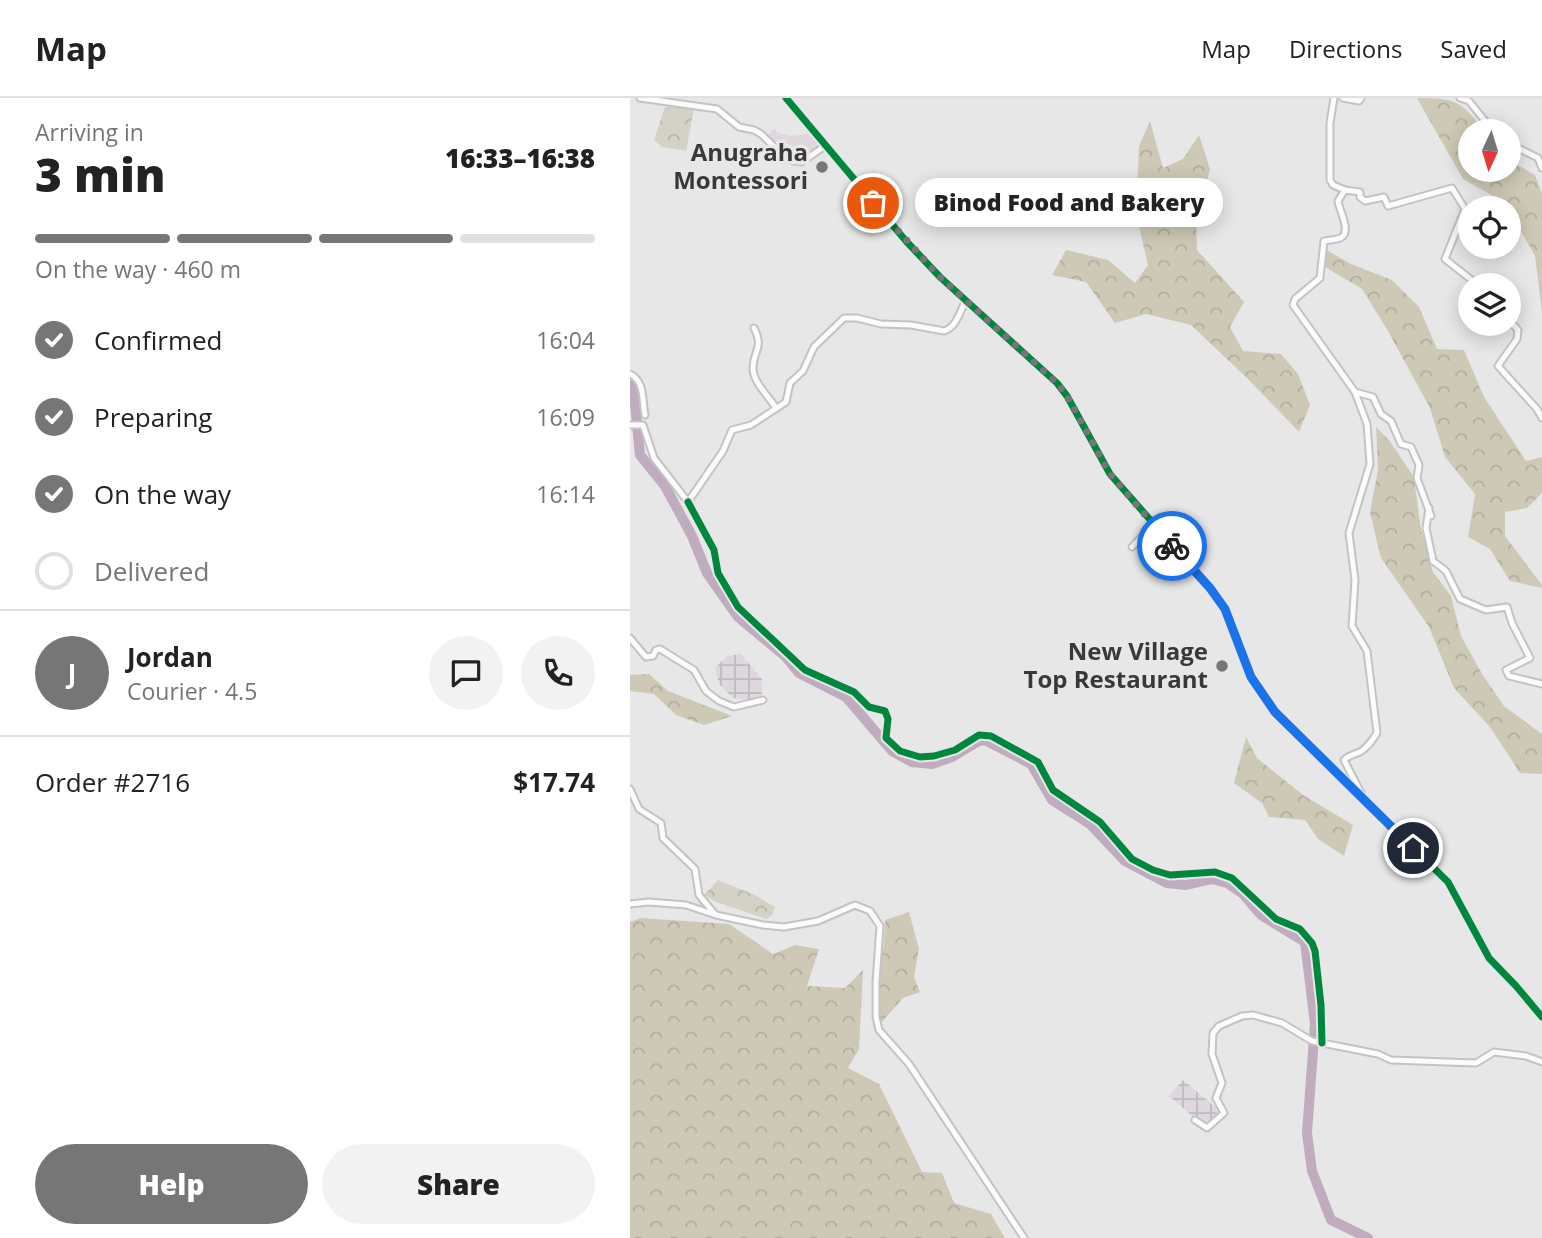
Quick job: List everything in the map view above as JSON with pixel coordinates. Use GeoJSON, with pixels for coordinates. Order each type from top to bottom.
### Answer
{"type":"FeatureCollection","features":[{"type":"Feature","properties":{"kind":"street"},"geometry":{"type":"LineString","coordinates":[[640,98],[717,109],[734,124],[761,134],[785,157],[793,161],[802,162],[825,146]]}},
{"type":"Feature","properties":{"kind":"street"},"geometry":{"type":"LineString","coordinates":[[786,98],[906,241],[940,277],[1057,383],[1110,474],[1210,588],[1225,609],[1251,677],[1275,712],[1448,882],[1489,958],[1542,1017]]}},
{"type":"Feature","properties":{"kind":"street"},"geometry":{"type":"LineString","coordinates":[[1334,98],[1330,122],[1330,180],[1333,185],[1360,192],[1360,197],[1365,201],[1384,198],[1388,206],[1452,188],[1465,209],[1444,259],[1462,273]]}},
{"type":"Feature","properties":{"kind":"street"},"geometry":{"type":"LineString","coordinates":[[1343,98],[1359,101],[1361,98]]}},
{"type":"Feature","properties":{"kind":"street"},"geometry":{"type":"LineString","coordinates":[[1460,98],[1469,101],[1483,119]]}},
{"type":"Feature","properties":{"kind":"street"},"geometry":{"type":"LineString","coordinates":[[1521,150],[1538,158],[1542,168]]}},
{"type":"Feature","properties":{"kind":"street"},"geometry":{"type":"LineString","coordinates":[[1345,190],[1338,201],[1345,227],[1344,235],[1324,241],[1320,278],[1295,299],[1293,305],[1354,392],[1367,424],[1371,450],[1367,478],[1349,533],[1355,580],[1352,626],[1367,651],[1377,733],[1369,746],[1344,760],[1359,785],[1363,798]]}},
{"type":"Feature","properties":{"kind":"street"},"geometry":{"type":"LineString","coordinates":[[688,502],[723,451],[732,430],[751,425],[786,402],[790,383],[803,371],[814,347],[844,318],[944,331],[952,327],[966,300]]}},
{"type":"Feature","properties":{"kind":"street"},"geometry":{"type":"LineString","coordinates":[[754,328],[760,341],[753,365],[754,374],[776,408]]}},
{"type":"Feature","properties":{"kind":"street"},"geometry":{"type":"LineString","coordinates":[[1517,336],[1498,366],[1538,409],[1542,418]]}},
{"type":"Feature","properties":{"kind":"street"},"geometry":{"type":"LineString","coordinates":[[630,374],[639,380],[645,415]]}},
{"type":"Feature","properties":{"kind":"street"},"geometry":{"type":"LineString","coordinates":[[1354,392],[1373,397],[1381,414],[1391,421],[1401,444],[1411,447],[1419,465],[1417,478],[1432,516]]}},
{"type":"Feature","properties":{"kind":"street"},"geometry":{"type":"LineString","coordinates":[[633,425],[643,425],[654,458],[688,502],[713,550],[718,573],[738,607],[805,670],[854,692],[869,708],[885,711],[888,719],[886,738],[901,751],[920,757],[934,756],[955,750],[979,735],[991,736],[1038,762],[1053,790],[1100,822],[1132,859],[1170,875],[1215,872],[1232,878],[1276,919],[1300,929],[1315,951],[1322,1043]]}},
{"type":"Feature","properties":{"kind":"street"},"geometry":{"type":"LineString","coordinates":[[1429,508],[1426,528],[1433,561],[1446,571],[1460,599],[1486,610],[1507,607],[1530,658],[1506,670],[1509,676],[1542,684]]}},
{"type":"Feature","properties":{"kind":"street"},"geometry":{"type":"LineString","coordinates":[[1132,547],[1154,524]]}},
{"type":"Feature","properties":{"kind":"street"},"geometry":{"type":"LineString","coordinates":[[630,638],[646,657],[653,656],[656,650],[660,649],[694,670],[706,691],[719,701],[734,706],[763,700]]}},
{"type":"Feature","properties":{"kind":"street"},"geometry":{"type":"LineString","coordinates":[[630,789],[639,809],[661,822],[663,838],[695,869],[699,895],[716,915]]}},
{"type":"Feature","properties":{"kind":"street"},"geometry":{"type":"LineString","coordinates":[[630,904],[649,902],[686,905],[716,915],[784,927],[818,921],[855,905],[870,911],[880,926],[881,935],[876,982],[876,1017],[879,1030],[909,1064],[1024,1238]]}},
{"type":"Feature","properties":{"kind":"street"},"geometry":{"type":"LineString","coordinates":[[1195,1120],[1207,1128],[1224,1113],[1216,1098],[1222,1083],[1212,1054],[1213,1033],[1219,1026],[1242,1016],[1253,1015],[1282,1023],[1312,1041],[1378,1054],[1391,1060],[1476,1063],[1494,1052],[1526,1056],[1542,1062]]}},
{"type":"Feature","properties":{"kind":"shaded area"},"geometry":{"type":"Polygon","coordinates":[[[774,128],[778,133],[791,136],[810,134],[821,146],[804,159],[787,157],[766,137],[774,128]]]}},
{"type":"Feature","properties":{"kind":"shaded area"},"geometry":{"type":"Polygon","coordinates":[[[741,654],[762,679],[762,698],[733,698],[719,684],[715,668],[727,656],[741,654]]]}},
{"type":"Feature","properties":{"kind":"shaded area"},"geometry":{"type":"Polygon","coordinates":[[[1183,1080],[1219,1110],[1205,1127],[1169,1096],[1183,1080]]]}},
{"type":"Feature","properties":{"kind":"green space"},"geometry":{"type":"Polygon","coordinates":[[[1417,98],[1449,100],[1463,107],[1474,119],[1458,119],[1458,170],[1417,98]]]}},
{"type":"Feature","properties":{"kind":"green space"},"geometry":{"type":"Polygon","coordinates":[[[665,107],[694,109],[686,151],[662,147],[654,140],[665,107]]]}},
{"type":"Feature","properties":{"kind":"green space"},"geometry":{"type":"Polygon","coordinates":[[[1150,121],[1163,168],[1183,159],[1199,135],[1210,169],[1196,219],[1197,250],[1244,302],[1230,327],[1243,351],[1281,354],[1298,374],[1310,405],[1299,432],[1191,325],[1146,314],[1115,323],[1086,282],[1052,275],[1066,250],[1108,260],[1135,283],[1148,265],[1136,213],[1139,146],[1150,121]]]}},
{"type":"Feature","properties":{"kind":"green space"},"geometry":{"type":"Polygon","coordinates":[[[1521,167],[1535,175],[1542,193],[1542,312],[1535,256],[1521,231],[1521,196],[1493,196],[1468,182],[1521,182],[1521,167]]]}},
{"type":"Feature","properties":{"kind":"green space"},"geometry":{"type":"Polygon","coordinates":[[[1325,249],[1351,264],[1392,280],[1419,307],[1437,349],[1464,350],[1484,397],[1526,461],[1542,457],[1542,493],[1527,508],[1505,512],[1505,536],[1542,588],[1510,581],[1490,549],[1468,537],[1475,494],[1445,457],[1430,408],[1388,331],[1362,289],[1325,267],[1325,249]]]}},
{"type":"Feature","properties":{"kind":"green space"},"geometry":{"type":"Polygon","coordinates":[[[1376,427],[1389,440],[1414,477],[1421,530],[1433,572],[1451,596],[1461,636],[1504,706],[1542,734],[1542,774],[1520,773],[1490,727],[1454,688],[1429,627],[1381,558],[1370,513],[1378,469],[1376,427]]]}},
{"type":"Feature","properties":{"kind":"green space"},"geometry":{"type":"Polygon","coordinates":[[[649,674],[668,691],[732,716],[704,725],[676,715],[654,694],[630,691],[630,675],[649,674]]]}},
{"type":"Feature","properties":{"kind":"green space"},"geometry":{"type":"Polygon","coordinates":[[[1246,737],[1257,758],[1303,795],[1353,825],[1344,856],[1318,839],[1305,820],[1269,817],[1262,803],[1234,783],[1246,737]]]}},
{"type":"Feature","properties":{"kind":"green space"},"geometry":{"type":"Polygon","coordinates":[[[718,880],[755,895],[775,907],[772,915],[766,919],[716,902],[704,895],[718,880]]]}},
{"type":"Feature","properties":{"kind":"green space"},"geometry":{"type":"Polygon","coordinates":[[[909,912],[919,949],[914,977],[920,992],[903,998],[880,1024],[877,976],[884,944],[885,920],[909,912]]]}},
{"type":"Feature","properties":{"kind":"green space"},"geometry":{"type":"Polygon","coordinates":[[[641,918],[729,924],[773,954],[795,945],[819,949],[807,986],[845,988],[863,970],[859,1049],[848,1068],[879,1084],[922,1172],[942,1173],[954,1203],[991,1214],[1005,1238],[630,1238],[630,922],[641,918]]]}},
{"type":"Feature","properties":{"kind":"waterway"},"geometry":{"type":"LineString","coordinates":[[630,385],[634,394],[640,455],[665,486],[692,536],[707,573],[738,617],[786,657],[799,673],[846,697],[892,751],[912,762],[932,764],[985,740],[1031,764],[1052,800],[1090,824],[1125,861],[1167,883],[1186,885],[1212,879],[1227,883],[1243,894],[1261,915],[1305,942],[1315,1024],[1307,1133],[1312,1171],[1331,1220],[1368,1238]]}},
{"type":"Feature","properties":{"kind":"cycle path"},"geometry":{"type":"LineString","coordinates":[[786,98],[906,241],[940,277],[1057,383],[1110,474],[1210,588],[1225,609],[1251,676],[1275,712],[1448,882],[1489,958],[1542,1017]]}},
{"type":"Feature","properties":{"kind":"cycle path"},"geometry":{"type":"LineString","coordinates":[[688,502],[714,550],[718,573],[738,607],[805,670],[854,692],[869,707],[885,711],[888,719],[886,738],[900,751],[920,757],[934,756],[955,750],[979,735],[991,736],[1038,762],[1053,790],[1100,822],[1132,859],[1170,875],[1215,872],[1232,878],[1276,919],[1300,929],[1315,951],[1322,1043]]}},
{"type":"Feature","properties":{"kind":"way so far"},"geometry":{"type":"LineString","coordinates":[[873,203],[940,277],[1057,383],[1110,474],[1172,546]]}},
{"type":"Feature","properties":{"kind":"place","name":"Anugraha Montessori"},"geometry":{"type":"Point","coordinates":[822,167]}},
{"type":"Feature","properties":{"kind":"place","name":"Binod Food and Bakery"},"geometry":{"type":"Point","coordinates":[873,203]}},
{"type":"Feature","properties":{"kind":"place","name":"New Village Top Restaurant"},"geometry":{"type":"Point","coordinates":[1222,666]}},
{"type":"Feature","properties":{"kind":"route"},"geometry":{"type":"LineString","coordinates":[[1172,546],[1225,609],[1251,677],[1275,712],[1413,848]]}}]}
